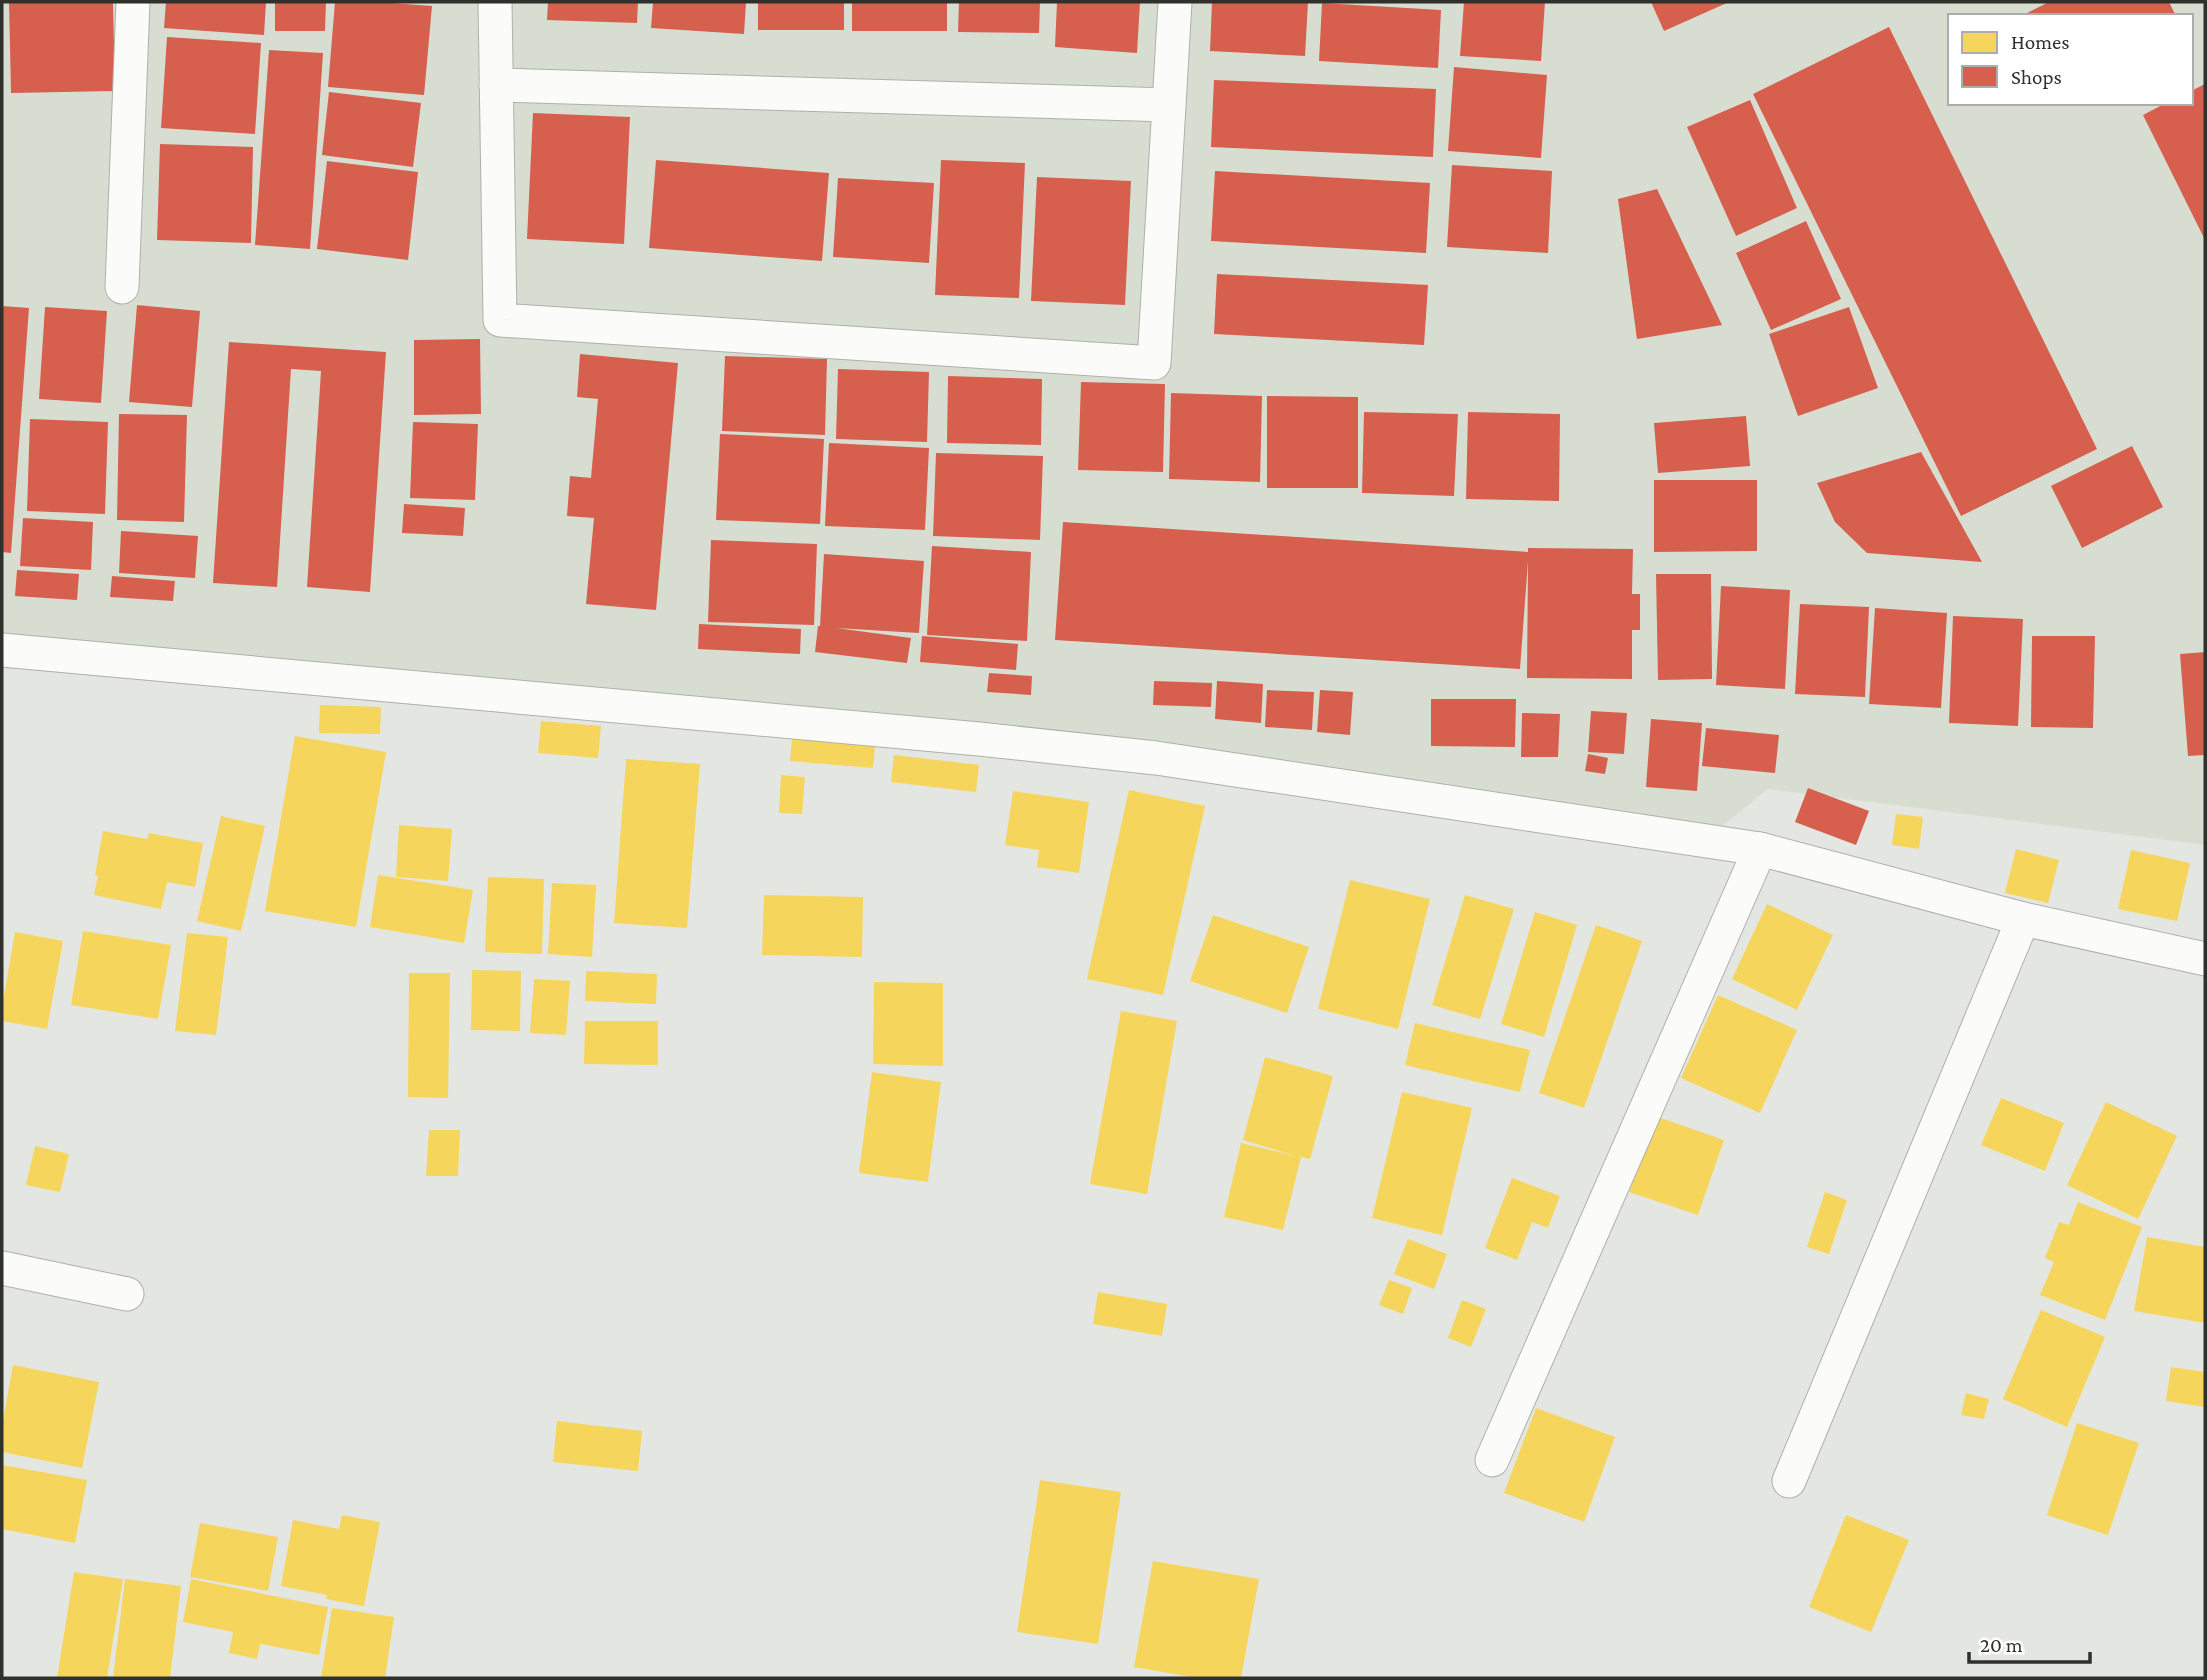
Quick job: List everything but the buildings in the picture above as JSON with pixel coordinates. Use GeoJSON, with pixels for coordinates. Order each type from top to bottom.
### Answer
{"type":"FeatureCollection","features":[{"type":"Feature","properties":{"kind":"street"},"geometry":{"type":"LineString","coordinates":[[122,287],[133,2]]}},
{"type":"Feature","properties":{"kind":"street"},"geometry":{"type":"LineString","coordinates":[[495,2],[500,320],[1154,363],[1175,2]]}},
{"type":"Feature","properties":{"kind":"street"},"geometry":{"type":"LineString","coordinates":[[496,85],[1169,105]]}},
{"type":"Feature","properties":{"kind":"street"},"geometry":{"type":"LineString","coordinates":[[2,650],[979,739],[1156,758],[1760,849],[2023,919],[2205,958]]}},
{"type":"Feature","properties":{"kind":"street"},"geometry":{"type":"LineString","coordinates":[[1492,1460],[1760,849]]}},
{"type":"Feature","properties":{"kind":"street"},"geometry":{"type":"LineString","coordinates":[[1789,1481],[2023,919]]}},
{"type":"Feature","properties":{"kind":"street"},"geometry":{"type":"LineString","coordinates":[[2,1268],[127,1294]]}},
{"type":"Feature","properties":{"kind":"shaded area"},"geometry":{"type":"Polygon","coordinates":[[[2,2],[2205,2],[2205,845],[1768,789],[1720,828],[2,654],[2,2]]]}}]}
